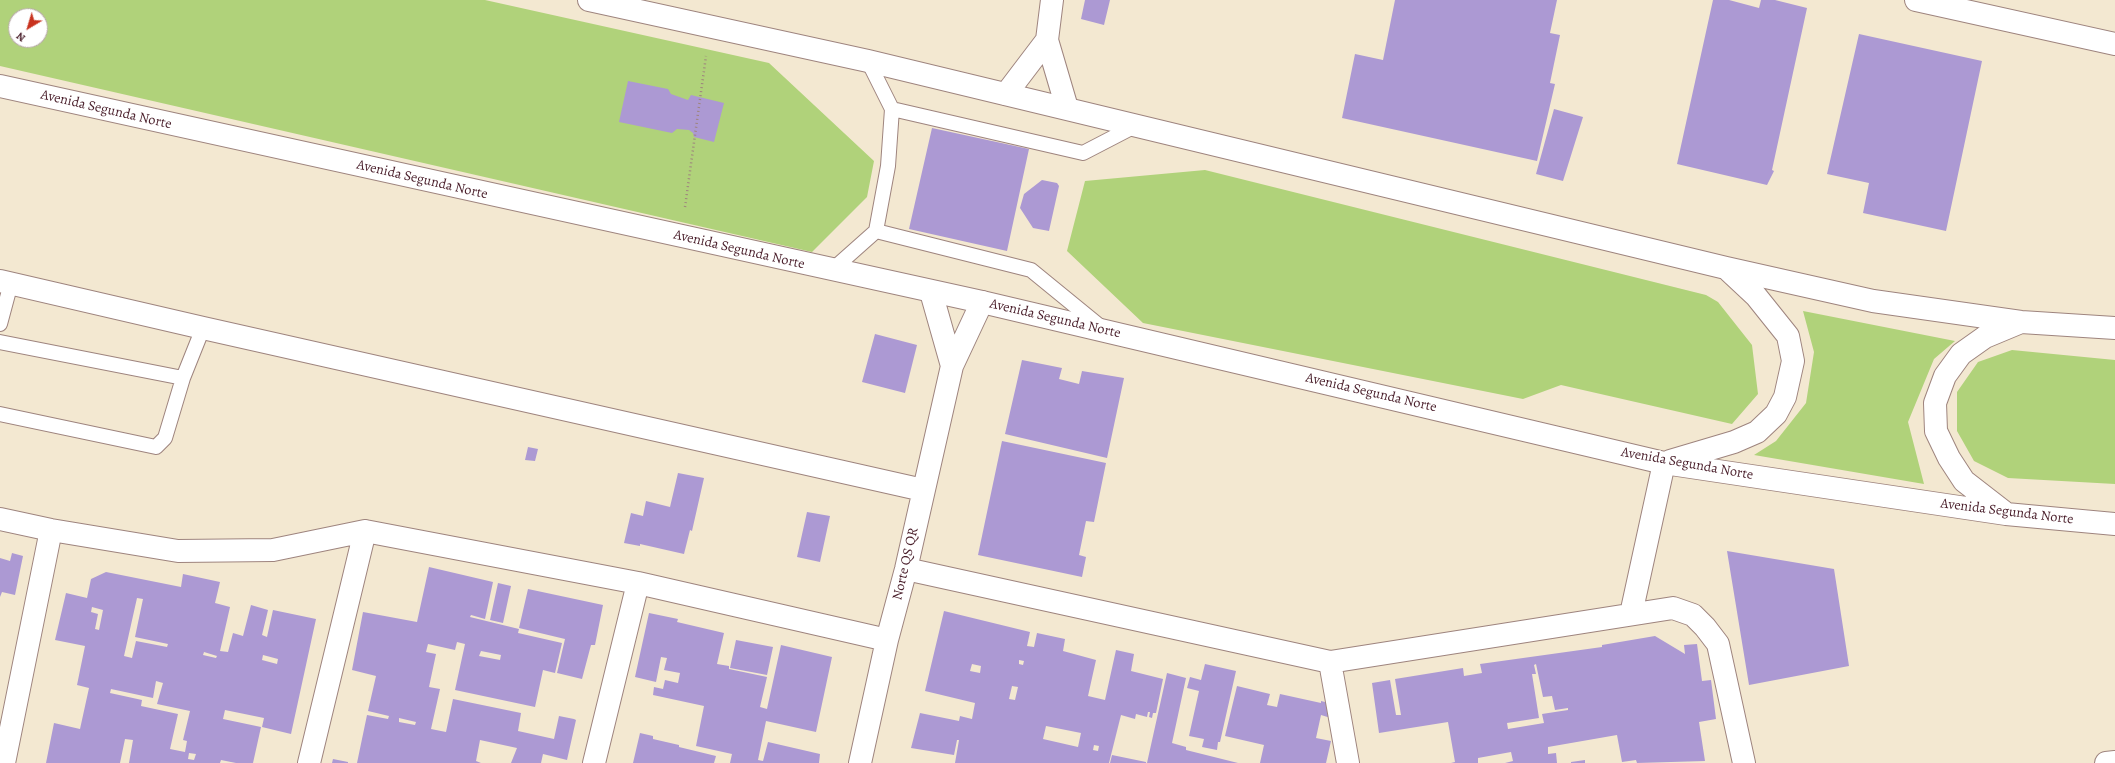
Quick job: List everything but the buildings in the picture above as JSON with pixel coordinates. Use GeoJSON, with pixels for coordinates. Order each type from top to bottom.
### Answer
{"type":"FeatureCollection","features":[{"type":"Feature","properties":{"kind":"street"},"geometry":{"type":"LineString","coordinates":[[588,0],[868,61],[1726,268],[1873,301],[2021,322],[2115,328]]}},
{"type":"Feature","properties":{"kind":"street"},"geometry":{"type":"LineString","coordinates":[[1052,0],[1047,40],[1066,108]]}},
{"type":"Feature","properties":{"kind":"street"},"geometry":{"type":"LineString","coordinates":[[1916,0],[2115,44]]}},
{"type":"Feature","properties":{"kind":"street"},"geometry":{"type":"LineString","coordinates":[[1006,94],[1047,40]]}},
{"type":"Feature","properties":{"kind":"street","name":"Avenida Segunda Norte"},"geometry":{"type":"LineString","coordinates":[[0,86],[831,271],[982,302],[1664,463],[2006,514],[2115,524]]}},
{"type":"Feature","properties":{"kind":"street"},"geometry":{"type":"LineString","coordinates":[[1631,614],[1664,463],[1734,442],[1757,432],[1776,414],[1786,397],[1793,361],[1788,336],[1756,296],[1726,268]]}},
{"type":"Feature","properties":{"kind":"street"},"geometry":{"type":"LineString","coordinates":[[5,282],[923,490]]}},
{"type":"Feature","properties":{"kind":"street","name":"Norte QS QR"},"geometry":{"type":"LineString","coordinates":[[931,292],[952,366]]}},
{"type":"Feature","properties":{"kind":"street","name":"Norte QS QR"},"geometry":{"type":"LineString","coordinates":[[860,763],[887,640],[906,569],[952,366],[982,302]]}},
{"type":"Feature","properties":{"kind":"street"},"geometry":{"type":"LineString","coordinates":[[2006,514],[1964,481],[1949,458],[1936,430],[1935,403],[1945,376],[1961,354],[1985,337],[2021,322]]}},
{"type":"Feature","properties":{"kind":"street"},"geometry":{"type":"LineString","coordinates":[[0,519],[51,530],[178,551],[273,550],[364,531],[638,583],[887,640]]}},
{"type":"Feature","properties":{"kind":"street"},"geometry":{"type":"LineString","coordinates":[[4,763],[51,530]]}},
{"type":"Feature","properties":{"kind":"street"},"geometry":{"type":"LineString","coordinates":[[309,763],[364,531]]}},
{"type":"Feature","properties":{"kind":"street"},"geometry":{"type":"LineString","coordinates":[[906,569],[1330,662],[1673,608],[1693,615],[1705,627],[1718,644],[1744,763]]}},
{"type":"Feature","properties":{"kind":"street"},"geometry":{"type":"LineString","coordinates":[[594,763],[638,583]]}},
{"type":"Feature","properties":{"kind":"street"},"geometry":{"type":"LineString","coordinates":[[1330,662],[1348,763]]}},
{"type":"Feature","properties":{"kind":"street"},"geometry":{"type":"LineString","coordinates":[[2106,763],[2115,762]]}},
{"type":"Feature","properties":{"kind":"lane"},"geometry":{"type":"LineString","coordinates":[[831,271],[876,231],[888,166],[892,109],[868,61]]}},
{"type":"Feature","properties":{"kind":"lane"},"geometry":{"type":"LineString","coordinates":[[892,109],[1084,153],[1138,125]]}},
{"type":"Feature","properties":{"kind":"lane"},"geometry":{"type":"LineString","coordinates":[[876,231],[1031,270],[1105,330]]}},
{"type":"Feature","properties":{"kind":"lane"},"geometry":{"type":"LineString","coordinates":[[0,324],[5,282]]}},
{"type":"Feature","properties":{"kind":"lane"},"geometry":{"type":"LineString","coordinates":[[0,414],[156,447],[165,438],[183,378],[203,328]]}},
{"type":"Feature","properties":{"kind":"lane"},"geometry":{"type":"LineString","coordinates":[[0,342],[183,378]]}},
{"type":"Feature","properties":{"kind":"path"},"geometry":{"type":"LineString","coordinates":[[681,237],[710,27]]}},
{"type":"Feature","properties":{"kind":"green space"},"geometry":{"type":"Polygon","coordinates":[[[0,0],[485,0],[769,63],[874,161],[867,197],[812,252],[0,66],[0,0]]]}},
{"type":"Feature","properties":{"kind":"green space"},"geometry":{"type":"Polygon","coordinates":[[[1205,170],[1706,295],[1718,302],[1752,345],[1758,394],[1732,424],[1561,385],[1523,399],[1143,323],[1067,251],[1085,181],[1205,170]]]}},
{"type":"Feature","properties":{"kind":"green space"},"geometry":{"type":"Polygon","coordinates":[[[1803,311],[1955,341],[1934,359],[1908,422],[1924,484],[1754,455],[1776,441],[1806,403],[1814,352],[1803,311]]]}},
{"type":"Feature","properties":{"kind":"green space"},"geometry":{"type":"Polygon","coordinates":[[[2012,350],[2115,360],[2115,484],[2008,478],[1974,461],[1957,431],[1957,392],[1978,362],[2012,350]]]}}]}
